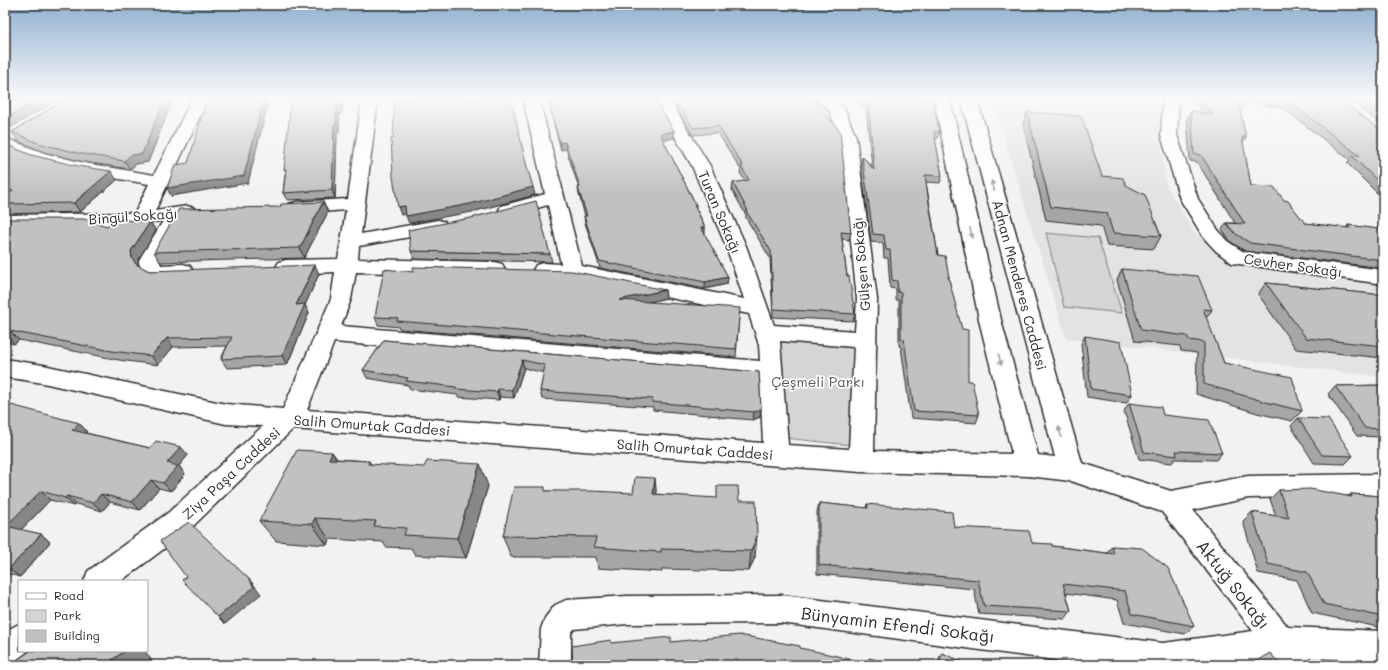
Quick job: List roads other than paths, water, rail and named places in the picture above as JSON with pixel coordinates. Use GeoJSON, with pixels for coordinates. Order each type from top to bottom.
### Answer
{"type":"FeatureCollection","features":[{"type":"Feature","properties":{"kind":"street"},"geometry":{"type":"LineString","coordinates":[[142,218],[185,130]]}},
{"type":"Feature","properties":{"kind":"street","name":"Ziya Paşa Caddesi"},"geometry":{"type":"LineString","coordinates":[[99,580],[179,521],[293,414],[341,299],[366,130]]}},
{"type":"Feature","properties":{"kind":"street"},"geometry":{"type":"LineString","coordinates":[[539,130],[573,271]]}},
{"type":"Feature","properties":{"kind":"street","name":"Turan Sokağı"},"geometry":{"type":"LineString","coordinates":[[680,130],[701,166],[736,246],[770,345],[776,455]]}},
{"type":"Feature","properties":{"kind":"street","name":"Gülşen Sokağı"},"geometry":{"type":"LineString","coordinates":[[845,130],[848,137],[867,299],[862,461]]}},
{"type":"Feature","properties":{"kind":"street"},"geometry":{"type":"LineString","coordinates":[[949,130],[991,324],[1028,465]]}},
{"type":"Feature","properties":{"kind":"street","name":"Adnan Menderes Caddesi"},"geometry":{"type":"LineString","coordinates":[[978,130],[1071,470]]}},
{"type":"Feature","properties":{"kind":"street","name":"Cevher Sokağı"},"geometry":{"type":"LineString","coordinates":[[1169,130],[1169,135],[1189,199],[1211,234],[1223,247],[1239,258],[1383,277]]}},
{"type":"Feature","properties":{"kind":"street"},"geometry":{"type":"LineString","coordinates":[[5,143],[38,157],[84,168],[160,181]]}},
{"type":"Feature","properties":{"kind":"street"},"geometry":{"type":"LineString","coordinates":[[488,215],[555,197]]}},
{"type":"Feature","properties":{"kind":"street"},"geometry":{"type":"LineString","coordinates":[[278,209],[356,204]]}},
{"type":"Feature","properties":{"kind":"street","name":"Bingül Sokağı"},"geometry":{"type":"LineString","coordinates":[[5,221],[142,218],[178,213],[201,212]]}},
{"type":"Feature","properties":{"kind":"street"},"geometry":{"type":"LineString","coordinates":[[178,213],[149,260],[149,267],[156,272],[204,270]]}},
{"type":"Feature","properties":{"kind":"street"},"geometry":{"type":"LineString","coordinates":[[350,242],[458,222]]}},
{"type":"Feature","properties":{"kind":"street"},"geometry":{"type":"LineString","coordinates":[[268,268],[347,265],[573,271],[758,309]]}},
{"type":"Feature","properties":{"kind":"street"},"geometry":{"type":"LineString","coordinates":[[765,332],[865,340]]}},
{"type":"Feature","properties":{"kind":"street"},"geometry":{"type":"LineString","coordinates":[[327,333],[771,371]]}},
{"type":"Feature","properties":{"kind":"street","name":"Salih Omurtak Caddesi"},"geometry":{"type":"LineString","coordinates":[[5,368],[43,374],[226,414],[862,461],[1028,465],[1071,470],[1171,503]]}},
{"type":"Feature","properties":{"kind":"street"},"geometry":{"type":"LineString","coordinates":[[1171,503],[1248,487],[1383,485]]}},
{"type":"Feature","properties":{"kind":"street","name":"Aktuğ Sokağı"},"geometry":{"type":"LineString","coordinates":[[1171,503],[1288,654]]}},
{"type":"Feature","properties":{"kind":"street","name":"Bünyamin Efendi Sokağı"},"geometry":{"type":"LineString","coordinates":[[555,665],[556,629],[566,615],[627,610],[781,609],[1163,659],[1288,654],[1383,646]]}},
{"type":"Feature","properties":{"kind":"street"},"geometry":{"type":"LineString","coordinates":[[5,649],[18,640]]}},
{"type":"Feature","properties":{"kind":"park label","name":"Çeşmeli Parkı"},"geometry":{"type":"Point","coordinates":[818,381]}}]}
